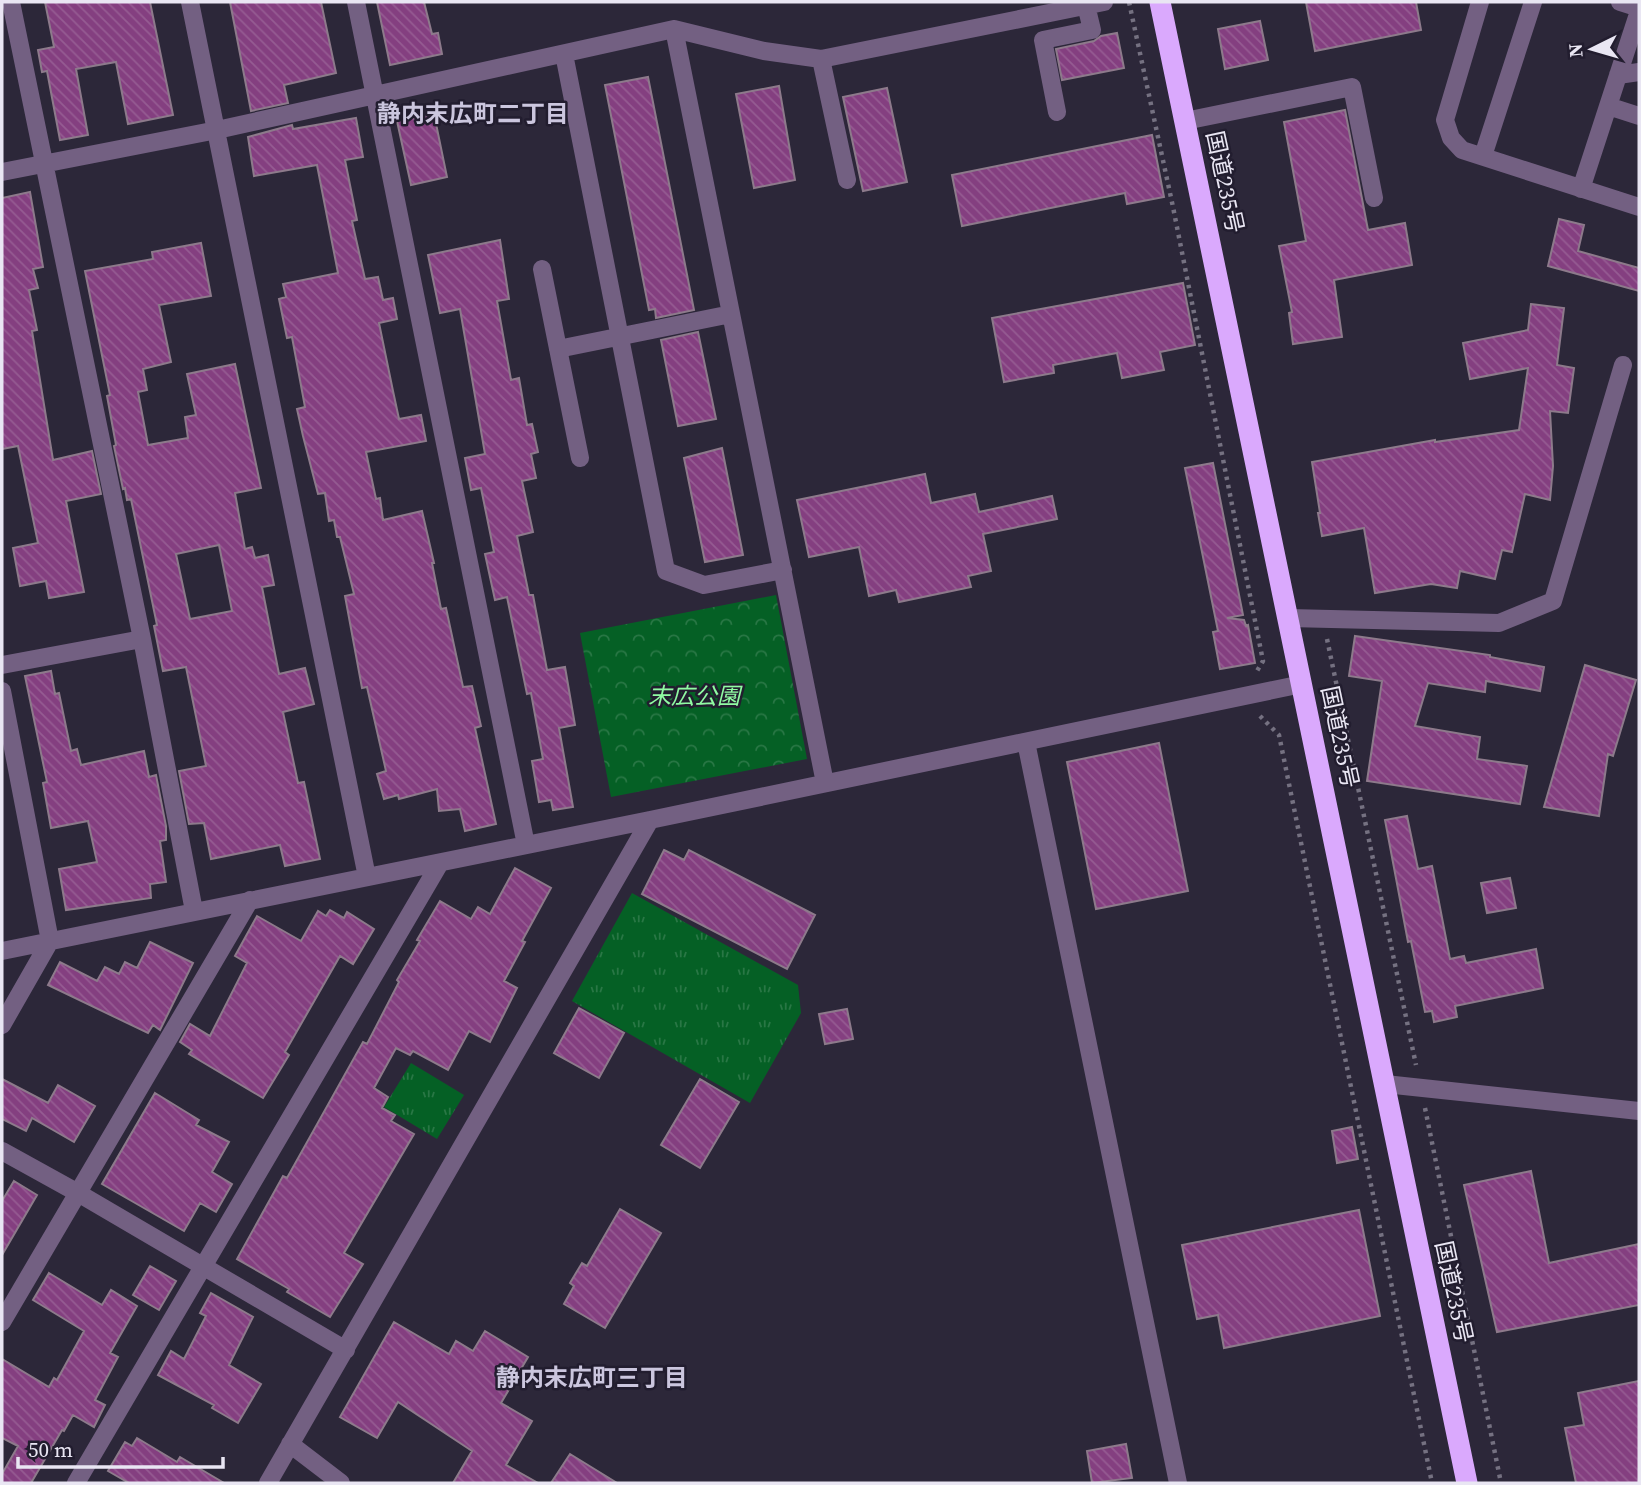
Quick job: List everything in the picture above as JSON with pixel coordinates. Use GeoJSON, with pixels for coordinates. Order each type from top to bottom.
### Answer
{"type":"FeatureCollection","features":[{"type":"Feature","properties":{"kind":"highway","name":"国道235号"},"geometry":{"type":"LineString","coordinates":[[1160,2],[1467,1483]]}},
{"type":"Feature","properties":{"kind":"street"},"geometry":{"type":"LineString","coordinates":[[11,2],[142,639],[194,911]]}},
{"type":"Feature","properties":{"kind":"street"},"geometry":{"type":"LineString","coordinates":[[190,2],[367,877]]}},
{"type":"Feature","properties":{"kind":"street"},"geometry":{"type":"LineString","coordinates":[[356,2],[526,845]]}},
{"type":"Feature","properties":{"kind":"street"},"geometry":{"type":"LineString","coordinates":[[2,172],[217,130],[674,29],[764,51],[821,59],[1104,2]]}},
{"type":"Feature","properties":{"kind":"street"},"geometry":{"type":"LineString","coordinates":[[1479,2],[1445,120],[1451,138],[1462,149],[1639,207]]}},
{"type":"Feature","properties":{"kind":"street"},"geometry":{"type":"LineString","coordinates":[[1483,156],[1533,2]]}},
{"type":"Feature","properties":{"kind":"street"},"geometry":{"type":"LineString","coordinates":[[1581,189],[1639,9],[1620,2]]}},
{"type":"Feature","properties":{"kind":"street"},"geometry":{"type":"LineString","coordinates":[[1057,112],[1042,40],[1092,30],[1086,5]]}},
{"type":"Feature","properties":{"kind":"street"},"geometry":{"type":"LineString","coordinates":[[674,29],[825,782]]}},
{"type":"Feature","properties":{"kind":"street"},"geometry":{"type":"LineString","coordinates":[[564,54],[666,571],[704,585],[783,570]]}},
{"type":"Feature","properties":{"kind":"street"},"geometry":{"type":"LineString","coordinates":[[821,59],[847,180]]}},
{"type":"Feature","properties":{"kind":"street"},"geometry":{"type":"LineString","coordinates":[[1618,75],[1639,72]]}},
{"type":"Feature","properties":{"kind":"street"},"geometry":{"type":"LineString","coordinates":[[1185,121],[1353,88],[1374,198]]}},
{"type":"Feature","properties":{"kind":"street"},"geometry":{"type":"LineString","coordinates":[[1608,106],[1639,116]]}},
{"type":"Feature","properties":{"kind":"street"},"geometry":{"type":"LineString","coordinates":[[542,269],[580,458]]}},
{"type":"Feature","properties":{"kind":"street"},"geometry":{"type":"LineString","coordinates":[[558,349],[731,314]]}},
{"type":"Feature","properties":{"kind":"street"},"geometry":{"type":"LineString","coordinates":[[1289,618],[1499,623],[1553,601],[1623,365]]}},
{"type":"Feature","properties":{"kind":"street"},"geometry":{"type":"LineString","coordinates":[[2,665],[142,639]]}},
{"type":"Feature","properties":{"kind":"street"},"geometry":{"type":"LineString","coordinates":[[2,951],[1302,684]]}},
{"type":"Feature","properties":{"kind":"street"},"geometry":{"type":"LineString","coordinates":[[2,691],[51,941],[2,1025]]}},
{"type":"Feature","properties":{"kind":"street"},"geometry":{"type":"LineString","coordinates":[[1026,742],[1178,1483]]}},
{"type":"Feature","properties":{"kind":"street"},"geometry":{"type":"LineString","coordinates":[[268,1483],[650,820]]}},
{"type":"Feature","properties":{"kind":"street"},"geometry":{"type":"LineString","coordinates":[[76,1483],[440,863]]}},
{"type":"Feature","properties":{"kind":"street"},"geometry":{"type":"LineString","coordinates":[[2,1322],[250,900]]}},
{"type":"Feature","properties":{"kind":"street"},"geometry":{"type":"LineString","coordinates":[[1385,1084],[1639,1111]]}},
{"type":"Feature","properties":{"kind":"street"},"geometry":{"type":"LineString","coordinates":[[2,1151],[346,1350]]}},
{"type":"Feature","properties":{"kind":"street"},"geometry":{"type":"LineString","coordinates":[[290,1444],[341,1483]]}},
{"type":"Feature","properties":{"kind":"path"},"geometry":{"type":"LineString","coordinates":[[1129,2],[1173,206],[1263,661]]}},
{"type":"Feature","properties":{"kind":"path"},"geometry":{"type":"LineString","coordinates":[[1322,619],[1501,1483]]}},
{"type":"Feature","properties":{"kind":"path"},"geometry":{"type":"LineString","coordinates":[[1260,716],[1279,735],[1433,1483]]}},
{"type":"Feature","properties":{"kind":"green space","name":"末広公園"},"geometry":{"type":"Polygon","coordinates":[[[776,595],[807,759],[611,797],[580,633],[776,595]]]}},
{"type":"Feature","properties":{"kind":"green space"},"geometry":{"type":"Polygon","coordinates":[[[632,893],[798,985],[801,1013],[750,1103],[572,1001],[632,893]]]}},
{"type":"Feature","properties":{"kind":"green space"},"geometry":{"type":"Polygon","coordinates":[[[411,1063],[464,1095],[437,1139],[384,1107],[411,1063]]]}},
{"type":"Feature","properties":{"kind":"building"},"geometry":{"type":"Polygon","coordinates":[[[45,2],[150,2],[173,115],[128,124],[116,62],[76,69],[88,135],[60,140],[47,71],[42,72],[38,50],[54,47],[45,2]]]}},
{"type":"Feature","properties":{"kind":"building"},"geometry":{"type":"Polygon","coordinates":[[[230,2],[321,2],[336,73],[284,85],[288,103],[251,111],[230,2]]]}},
{"type":"Feature","properties":{"kind":"building"},"geometry":{"type":"Polygon","coordinates":[[[377,2],[424,2],[432,34],[438,33],[442,54],[390,65],[377,2]]]}},
{"type":"Feature","properties":{"kind":"building"},"geometry":{"type":"Polygon","coordinates":[[[1306,2],[1416,2],[1421,30],[1315,51],[1306,2]]]}},
{"type":"Feature","properties":{"kind":"building"},"geometry":{"type":"Polygon","coordinates":[[[1260,21],[1268,60],[1225,69],[1218,29],[1260,21]]]}},
{"type":"Feature","properties":{"kind":"building"},"geometry":{"type":"Polygon","coordinates":[[[1117,33],[1124,68],[1062,80],[1056,49],[1117,33]]]}},
{"type":"Feature","properties":{"kind":"building"},"geometry":{"type":"Polygon","coordinates":[[[648,77],[694,310],[656,318],[655,309],[649,310],[605,85],[648,77]]]}},
{"type":"Feature","properties":{"kind":"building"},"geometry":{"type":"Polygon","coordinates":[[[779,86],[795,180],[754,188],[736,94],[779,86]]]}},
{"type":"Feature","properties":{"kind":"building"},"geometry":{"type":"Polygon","coordinates":[[[887,88],[907,182],[863,191],[843,97],[887,88]]]}},
{"type":"Feature","properties":{"kind":"building"},"geometry":{"type":"Polygon","coordinates":[[[1345,110],[1368,230],[1405,223],[1412,265],[1334,280],[1342,337],[1293,344],[1289,313],[1292,312],[1279,246],[1306,241],[1284,122],[1345,110]]]}},
{"type":"Feature","properties":{"kind":"building"},"geometry":{"type":"Polygon","coordinates":[[[434,114],[447,177],[411,185],[397,121],[434,114]]]}},
{"type":"Feature","properties":{"kind":"building"},"geometry":{"type":"Polygon","coordinates":[[[356,118],[363,157],[345,160],[357,220],[352,221],[365,279],[378,277],[383,300],[393,298],[397,319],[379,323],[399,419],[421,415],[426,441],[366,452],[376,499],[380,498],[383,520],[422,511],[441,609],[446,608],[463,687],[472,686],[481,726],[475,728],[496,824],[465,831],[460,809],[439,811],[437,789],[399,799],[398,795],[384,799],[377,774],[386,771],[367,687],[362,688],[345,596],[354,594],[340,537],[337,537],[334,520],[329,521],[325,493],[318,494],[303,436],[297,409],[305,407],[292,337],[287,338],[279,299],[286,297],[283,284],[338,273],[317,165],[254,176],[248,137],[292,125],[293,129],[356,118]]]}},
{"type":"Feature","properties":{"kind":"building"},"geometry":{"type":"Polygon","coordinates":[[[1152,135],[1164,197],[1127,204],[1125,193],[962,226],[952,175],[1152,135]]]}},
{"type":"Feature","properties":{"kind":"building"},"geometry":{"type":"Polygon","coordinates":[[[30,192],[43,267],[33,269],[38,288],[29,290],[37,330],[32,331],[53,460],[92,451],[101,494],[66,501],[84,592],[49,598],[46,581],[20,586],[13,548],[38,543],[18,446],[2,449],[2,198],[30,192]]]}},
{"type":"Feature","properties":{"kind":"building"},"geometry":{"type":"Polygon","coordinates":[[[1559,219],[1584,225],[1578,251],[1639,268],[1639,291],[1548,266],[1559,219]]]}},
{"type":"Feature","properties":{"kind":"building"},"geometry":{"type":"Polygon","coordinates":[[[500,240],[509,299],[497,301],[511,380],[519,378],[527,425],[532,424],[538,452],[531,454],[536,478],[522,481],[533,532],[517,536],[529,595],[533,595],[547,670],[565,667],[575,725],[559,728],[573,807],[553,810],[551,800],[539,802],[532,761],[543,759],[531,693],[527,694],[507,597],[495,600],[485,554],[494,552],[481,488],[471,490],[465,458],[485,454],[460,309],[440,313],[428,255],[500,240]]]}},
{"type":"Feature","properties":{"kind":"building"},"geometry":{"type":"Polygon","coordinates":[[[201,243],[211,296],[159,305],[171,362],[143,369],[147,390],[138,392],[148,445],[188,438],[185,417],[196,415],[187,374],[235,364],[261,488],[235,493],[245,549],[252,547],[255,558],[268,555],[274,585],[262,587],[279,674],[305,668],[314,704],[283,712],[298,783],[304,782],[320,859],[285,866],[280,845],[211,859],[204,823],[189,824],[179,771],[206,766],[186,667],[163,671],[154,626],[157,625],[131,499],[127,500],[125,488],[123,489],[114,446],[116,445],[107,396],[110,395],[85,271],[153,259],[152,252],[201,243]],[[219,545],[176,554],[190,619],[232,611],[219,545]]]}},
{"type":"Feature","properties":{"kind":"building"},"geometry":{"type":"Polygon","coordinates":[[[1183,283],[1195,345],[1160,352],[1164,370],[1122,378],[1117,353],[1053,365],[1054,373],[1004,382],[992,318],[1183,283]]]}},
{"type":"Feature","properties":{"kind":"building"},"geometry":{"type":"Polygon","coordinates":[[[1531,304],[1564,308],[1557,365],[1574,368],[1568,413],[1550,411],[1553,466],[1550,500],[1525,494],[1512,552],[1502,550],[1495,579],[1460,571],[1457,588],[1431,584],[1375,593],[1364,528],[1322,536],[1312,462],[1435,440],[1519,430],[1528,368],[1470,379],[1463,343],[1528,330],[1531,304]]]}},
{"type":"Feature","properties":{"kind":"building"},"geometry":{"type":"Polygon","coordinates":[[[698,332],[716,419],[678,426],[661,340],[698,332]]]}},
{"type":"Feature","properties":{"kind":"building"},"geometry":{"type":"Polygon","coordinates":[[[722,448],[743,555],[705,562],[684,458],[722,448]]]}},
{"type":"Feature","properties":{"kind":"building"},"geometry":{"type":"Polygon","coordinates":[[[1213,463],[1243,615],[1227,618],[1244,620],[1246,626],[1248,625],[1255,663],[1220,669],[1213,632],[1218,631],[1185,468],[1213,463]]]}},
{"type":"Feature","properties":{"kind":"building"},"geometry":{"type":"Polygon","coordinates":[[[925,474],[931,503],[975,494],[979,512],[1052,496],[1057,519],[983,534],[991,571],[968,576],[971,587],[899,602],[896,590],[869,596],[859,547],[809,557],[797,500],[925,474]]]}},
{"type":"Feature","properties":{"kind":"building"},"geometry":{"type":"Polygon","coordinates":[[[1355,636],[1490,655],[1544,667],[1540,691],[1486,681],[1485,692],[1428,683],[1415,726],[1480,737],[1477,759],[1527,766],[1520,804],[1367,781],[1382,681],[1349,676],[1355,636]]]}},
{"type":"Feature","properties":{"kind":"building"},"geometry":{"type":"Polygon","coordinates":[[[1585,665],[1636,680],[1613,756],[1608,754],[1599,816],[1544,807],[1585,665]]]}},
{"type":"Feature","properties":{"kind":"building"},"geometry":{"type":"Polygon","coordinates":[[[51,671],[55,694],[59,693],[71,751],[77,749],[81,765],[144,751],[149,777],[156,775],[166,826],[166,840],[160,841],[166,882],[150,884],[151,898],[66,910],[59,869],[97,862],[88,821],[51,828],[43,783],[47,782],[25,676],[51,671]]]}},
{"type":"Feature","properties":{"kind":"building"},"geometry":{"type":"Polygon","coordinates":[[[1159,743],[1188,891],[1096,909],[1067,762],[1159,743]]]}},
{"type":"Feature","properties":{"kind":"building"},"geometry":{"type":"Polygon","coordinates":[[[1407,816],[1418,869],[1432,866],[1450,959],[1464,956],[1466,963],[1536,949],[1543,988],[1455,1006],[1457,1017],[1434,1022],[1432,1011],[1425,1012],[1411,941],[1408,942],[1385,820],[1407,816]]]}},
{"type":"Feature","properties":{"kind":"building"},"geometry":{"type":"Polygon","coordinates":[[[664,850],[684,860],[689,850],[815,915],[787,969],[642,894],[664,850]]]}},
{"type":"Feature","properties":{"kind":"building"},"geometry":{"type":"Polygon","coordinates":[[[515,868],[551,888],[504,981],[517,988],[490,1042],[469,1031],[448,1070],[413,1051],[410,1055],[396,1048],[374,1088],[388,1097],[382,1108],[395,1115],[391,1121],[414,1134],[344,1253],[363,1264],[330,1317],[237,1259],[283,1176],[287,1178],[363,1042],[367,1044],[399,982],[397,980],[420,941],[417,940],[440,901],[471,919],[478,907],[490,914],[515,868]]]}},
{"type":"Feature","properties":{"kind":"building"},"geometry":{"type":"Polygon","coordinates":[[[1510,878],[1516,908],[1487,913],[1481,883],[1510,878]]]}},
{"type":"Feature","properties":{"kind":"building"},"geometry":{"type":"Polygon","coordinates":[[[330,910],[344,918],[347,912],[374,929],[353,964],[340,956],[285,1052],[289,1055],[263,1098],[189,1054],[192,1050],[180,1042],[190,1024],[210,1036],[247,963],[235,956],[257,916],[301,941],[318,911],[326,916],[330,910]]]}},
{"type":"Feature","properties":{"kind":"building"},"geometry":{"type":"Polygon","coordinates":[[[150,942],[193,963],[160,1030],[153,1025],[148,1033],[48,985],[60,962],[97,981],[105,967],[119,974],[125,962],[137,968],[150,942]]]}},
{"type":"Feature","properties":{"kind":"building"},"geometry":{"type":"Polygon","coordinates":[[[579,1008],[624,1033],[599,1078],[554,1053],[579,1008]]]}},
{"type":"Feature","properties":{"kind":"building"},"geometry":{"type":"Polygon","coordinates":[[[847,1009],[853,1039],[825,1044],[819,1014],[847,1009]]]}},
{"type":"Feature","properties":{"kind":"building"},"geometry":{"type":"Polygon","coordinates":[[[2,1079],[48,1103],[58,1085],[95,1106],[74,1142],[32,1118],[26,1131],[2,1119],[2,1079]]]}},
{"type":"Feature","properties":{"kind":"building"},"geometry":{"type":"Polygon","coordinates":[[[700,1079],[739,1102],[700,1168],[661,1145],[700,1079]]]}},
{"type":"Feature","properties":{"kind":"building"},"geometry":{"type":"Polygon","coordinates":[[[155,1093],[199,1120],[196,1125],[229,1142],[212,1172],[232,1184],[216,1212],[200,1203],[184,1231],[102,1184],[155,1093]]]}},
{"type":"Feature","properties":{"kind":"building"},"geometry":{"type":"Polygon","coordinates":[[[1352,1127],[1358,1159],[1337,1163],[1332,1131],[1352,1127]]]}},
{"type":"Feature","properties":{"kind":"building"},"geometry":{"type":"Polygon","coordinates":[[[1531,1171],[1549,1263],[1639,1244],[1639,1305],[1497,1332],[1464,1185],[1531,1171]]]}},
{"type":"Feature","properties":{"kind":"building"},"geometry":{"type":"Polygon","coordinates":[[[14,1181],[37,1195],[2,1255],[2,1201],[14,1181]]]}},
{"type":"Feature","properties":{"kind":"building"},"geometry":{"type":"Polygon","coordinates":[[[620,1209],[661,1233],[605,1328],[564,1304],[574,1286],[570,1283],[582,1263],[587,1266],[620,1209]]]}},
{"type":"Feature","properties":{"kind":"building"},"geometry":{"type":"Polygon","coordinates":[[[1359,1210],[1380,1316],[1224,1348],[1218,1315],[1197,1319],[1182,1245],[1359,1210]]]}},
{"type":"Feature","properties":{"kind":"building"},"geometry":{"type":"Polygon","coordinates":[[[150,1266],[176,1281],[159,1310],[133,1295],[150,1266]]]}},
{"type":"Feature","properties":{"kind":"building"},"geometry":{"type":"Polygon","coordinates":[[[49,1273],[102,1305],[111,1290],[137,1306],[110,1353],[118,1357],[95,1400],[105,1405],[94,1427],[73,1415],[31,1483],[2,1483],[2,1474],[18,1446],[2,1438],[2,1359],[49,1387],[54,1378],[57,1380],[84,1331],[33,1300],[49,1273]]]}},
{"type":"Feature","properties":{"kind":"building"},"geometry":{"type":"Polygon","coordinates":[[[211,1293],[253,1317],[229,1365],[261,1384],[238,1423],[212,1408],[214,1405],[158,1375],[171,1351],[184,1359],[206,1316],[200,1313],[211,1293]]]}},
{"type":"Feature","properties":{"kind":"building"},"geometry":{"type":"Polygon","coordinates":[[[394,1322],[449,1354],[456,1341],[473,1351],[485,1331],[528,1357],[501,1403],[532,1421],[506,1465],[538,1483],[453,1483],[472,1451],[398,1402],[377,1438],[340,1417],[394,1322]]]}},
{"type":"Feature","properties":{"kind":"building"},"geometry":{"type":"Polygon","coordinates":[[[1639,1381],[1639,1483],[1576,1483],[1565,1428],[1584,1425],[1578,1393],[1639,1381]]]}},
{"type":"Feature","properties":{"kind":"building"},"geometry":{"type":"Polygon","coordinates":[[[137,1438],[177,1462],[180,1457],[224,1483],[129,1483],[108,1471],[125,1442],[132,1446],[137,1438]]]}},
{"type":"Feature","properties":{"kind":"building"},"geometry":{"type":"Polygon","coordinates":[[[1126,1444],[1132,1478],[1092,1483],[1087,1451],[1126,1444]]]}},
{"type":"Feature","properties":{"kind":"building"},"geometry":{"type":"Polygon","coordinates":[[[570,1454],[617,1483],[551,1483],[570,1454]]]}},
{"type":"Feature","properties":{"kind":"district","name":"静内末広町二丁目"},"geometry":{"type":"Point","coordinates":[473,113]}},
{"type":"Feature","properties":{"kind":"district","name":"静内末広町三丁目"},"geometry":{"type":"Point","coordinates":[592,1377]}}]}
